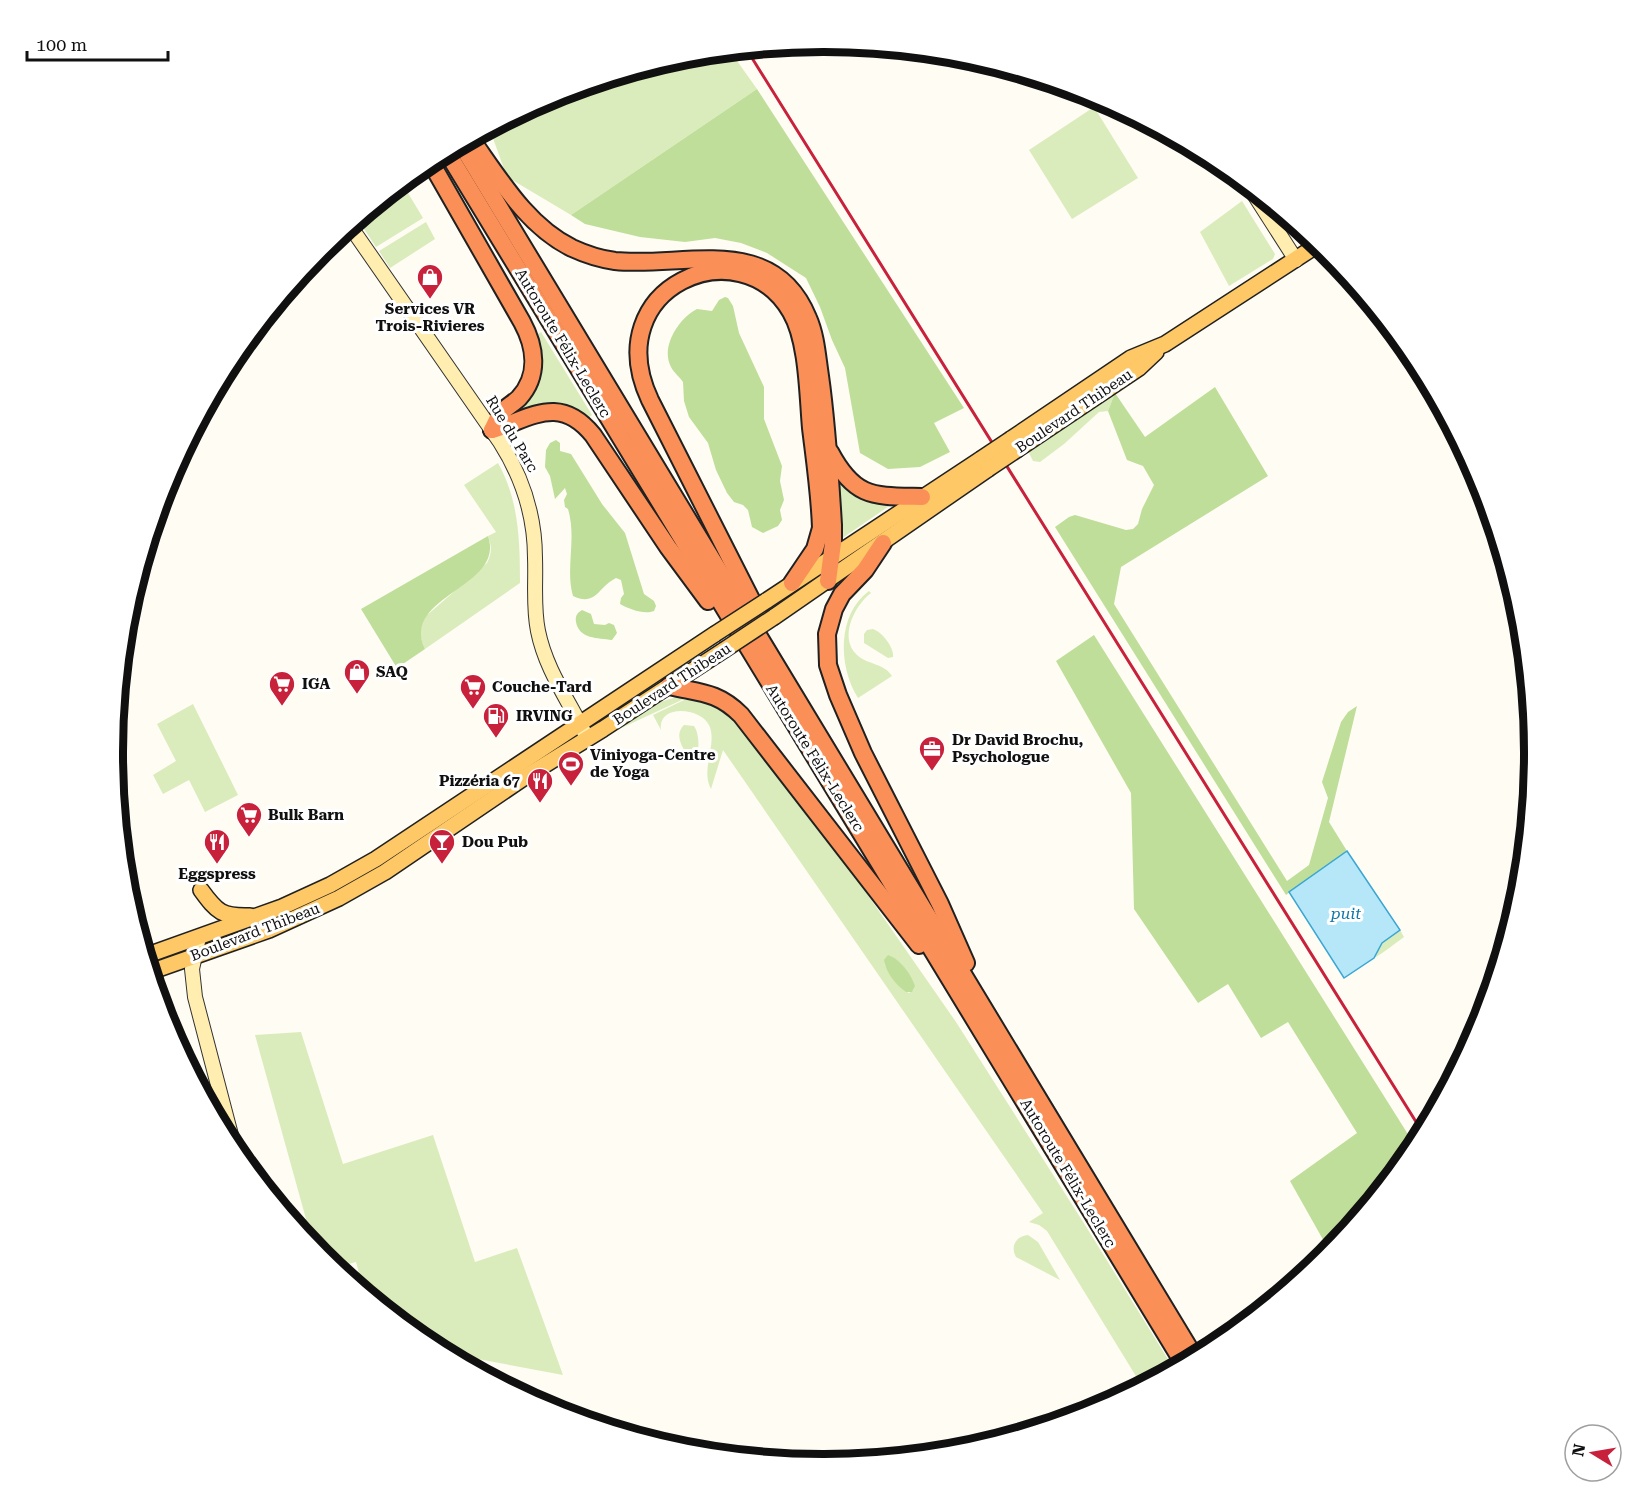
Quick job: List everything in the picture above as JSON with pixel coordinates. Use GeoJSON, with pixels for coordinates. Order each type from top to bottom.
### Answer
{"type":"FeatureCollection","features":[{"type":"Feature","properties":{"kind":"highway"},"geometry":{"type":"LineString","coordinates":[[475,145],[525,210],[548,232],[573,248],[599,258],[622,261],[731,259],[757,266],[780,280],[800,303],[812,330],[821,389],[833,525],[828,580]]}},
{"type":"Feature","properties":{"kind":"highway","name":"Autoroute Félix-Leclerc"},"geometry":{"type":"LineString","coordinates":[[465,151],[1190,1350]]}},
{"type":"Feature","properties":{"kind":"highway","name":"Autoroute Félix-Leclerc"},"geometry":{"type":"LineString","coordinates":[[452,160],[1180,1357]]}},
{"type":"Feature","properties":{"kind":"highway"},"geometry":{"type":"LineString","coordinates":[[435,170],[522,322],[532,346],[534,364],[529,381],[518,399],[501,412],[492,430]]}},
{"type":"Feature","properties":{"kind":"highway"},"geometry":{"type":"LineString","coordinates":[[792,583],[815,549],[821,528],[799,329],[783,301],[757,280],[725,272],[700,274],[671,288],[650,311],[638,341],[637,354],[640,373],[650,400],[723,542],[813,727]]}},
{"type":"Feature","properties":{"kind":"highway"},"geometry":{"type":"LineString","coordinates":[[492,430],[510,425],[529,415],[546,412],[567,415],[586,427],[668,547],[778,698]]}},
{"type":"Feature","properties":{"kind":"highway"},"geometry":{"type":"LineString","coordinates":[[826,446],[842,472],[862,490],[883,496],[922,497]]}},
{"type":"Feature","properties":{"kind":"highway"},"geometry":{"type":"LineString","coordinates":[[883,543],[865,570],[842,594],[832,614],[826,640],[829,671],[863,753],[939,904],[994,1026]]}},
{"type":"Feature","properties":{"kind":"highway"},"geometry":{"type":"LineString","coordinates":[[669,686],[711,694],[729,703],[741,715],[879,895],[961,996]]}},
{"type":"Feature","properties":{"kind":"main road","name":"Boulevard Thibeau"},"geometry":{"type":"LineString","coordinates":[[157,969],[295,918],[339,898],[386,872],[883,543],[985,464],[1131,358],[1165,344],[1311,250]]}},
{"type":"Feature","properties":{"kind":"main road","name":"Boulevard Thibeau"},"geometry":{"type":"LineString","coordinates":[[152,954],[259,916],[310,895],[376,859],[922,497],[985,464]]}},
{"type":"Feature","properties":{"kind":"main road"},"geometry":{"type":"LineString","coordinates":[[201,890],[222,914],[259,916]]}},
{"type":"Feature","properties":{"kind":"street"},"geometry":{"type":"LineString","coordinates":[[1262,206],[1296,260]]}},
{"type":"Feature","properties":{"kind":"street","name":"Rue du Parc"},"geometry":{"type":"LineString","coordinates":[[354,232],[492,430],[517,470],[530,507],[535,541],[536,619],[543,651],[552,673],[587,738]]}},
{"type":"Feature","properties":{"kind":"street"},"geometry":{"type":"LineString","coordinates":[[199,937],[192,969],[195,997],[228,1122]]}},
{"type":"Feature","properties":{"kind":"green space"},"geometry":{"type":"Polygon","coordinates":[[[735,58],[757,89],[571,215],[507,177],[492,136],[555,106],[598,90],[642,76],[735,58]]]}},
{"type":"Feature","properties":{"kind":"green space"},"geometry":{"type":"Polygon","coordinates":[[[757,89],[964,408],[934,423],[950,452],[920,467],[888,469],[860,453],[845,368],[806,278],[767,253],[741,243],[715,238],[685,242],[640,237],[585,224],[571,215],[757,89]]]}},
{"type":"Feature","properties":{"kind":"green space"},"geometry":{"type":"Polygon","coordinates":[[[1094,107],[1138,178],[1072,219],[1029,150],[1094,107]]]}},
{"type":"Feature","properties":{"kind":"green space"},"geometry":{"type":"Polygon","coordinates":[[[406,190],[423,218],[376,247],[362,225],[406,190]]]}},
{"type":"Feature","properties":{"kind":"green space"},"geometry":{"type":"Polygon","coordinates":[[[1242,201],[1275,254],[1273,259],[1229,286],[1200,232],[1242,201]]]}},
{"type":"Feature","properties":{"kind":"green space"},"geometry":{"type":"Polygon","coordinates":[[[426,222],[435,239],[390,268],[379,251],[426,222]]]}},
{"type":"Feature","properties":{"kind":"green space"},"geometry":{"type":"Polygon","coordinates":[[[725,297],[733,306],[739,333],[764,387],[764,419],[782,466],[780,481],[784,500],[780,510],[782,520],[778,526],[763,533],[752,527],[748,510],[743,505],[734,502],[727,493],[716,470],[708,443],[689,417],[684,401],[683,382],[672,369],[668,359],[673,334],[684,319],[697,309],[712,311],[719,300],[725,297]]]}},
{"type":"Feature","properties":{"kind":"green space"},"geometry":{"type":"Polygon","coordinates":[[[541,332],[592,415],[584,421],[522,409],[534,337],[541,332]]]}},
{"type":"Feature","properties":{"kind":"green space"},"geometry":{"type":"Polygon","coordinates":[[[1215,387],[1268,476],[1121,567],[1114,604],[1287,881],[1309,865],[1328,798],[1322,782],[1341,722],[1348,712],[1357,706],[1329,822],[1347,851],[1286,895],[1055,527],[1075,515],[1126,530],[1133,529],[1138,524],[1142,509],[1154,485],[1143,466],[1127,460],[1108,411],[1115,393],[1145,437],[1215,387]]]}},
{"type":"Feature","properties":{"kind":"green space"},"geometry":{"type":"Polygon","coordinates":[[[1115,393],[1108,411],[1099,412],[1040,462],[1033,461],[1029,453],[1031,450],[1115,393]]]}},
{"type":"Feature","properties":{"kind":"green space"},"geometry":{"type":"Polygon","coordinates":[[[556,440],[560,443],[560,451],[571,454],[602,504],[625,533],[644,594],[654,601],[656,606],[654,611],[641,612],[620,604],[624,594],[621,580],[616,578],[592,598],[581,599],[573,596],[570,575],[570,520],[564,500],[567,494],[565,488],[555,499],[550,476],[545,467],[546,450],[550,443],[556,440]]]}},
{"type":"Feature","properties":{"kind":"green space"},"geometry":{"type":"Polygon","coordinates":[[[498,463],[510,492],[517,522],[520,583],[425,649],[421,632],[426,616],[489,559],[491,550],[488,536],[496,532],[464,485],[498,463]]]}},
{"type":"Feature","properties":{"kind":"green space"},"geometry":{"type":"Polygon","coordinates":[[[833,465],[892,504],[841,539],[833,465]]]}},
{"type":"Feature","properties":{"kind":"green space"},"geometry":{"type":"Polygon","coordinates":[[[488,536],[489,554],[482,568],[439,603],[427,616],[421,631],[425,649],[397,668],[361,609],[488,536]]]}},
{"type":"Feature","properties":{"kind":"green space"},"geometry":{"type":"Polygon","coordinates":[[[869,591],[871,593],[859,605],[851,622],[849,639],[851,648],[857,655],[885,669],[892,676],[858,698],[847,671],[844,641],[851,613],[869,591]]]}},
{"type":"Feature","properties":{"kind":"green space"},"geometry":{"type":"Polygon","coordinates":[[[582,610],[591,614],[594,624],[614,625],[617,633],[612,640],[590,637],[581,632],[576,618],[582,610]]]}},
{"type":"Feature","properties":{"kind":"green space"},"geometry":{"type":"Polygon","coordinates":[[[873,629],[887,640],[893,657],[888,658],[864,643],[864,634],[867,630],[873,629]]]}},
{"type":"Feature","properties":{"kind":"green space"},"geometry":{"type":"Polygon","coordinates":[[[1094,635],[1410,1137],[1380,1180],[1351,1216],[1325,1243],[1290,1181],[1357,1133],[1288,1022],[1261,1038],[1228,984],[1198,1003],[1134,909],[1131,793],[1056,661],[1094,635]]]}},
{"type":"Feature","properties":{"kind":"green space"},"geometry":{"type":"Polygon","coordinates":[[[681,696],[686,698],[617,730],[646,708],[681,696]]]}},
{"type":"Feature","properties":{"kind":"green space"},"geometry":{"type":"Polygon","coordinates":[[[695,696],[732,715],[835,848],[956,1022],[1170,1363],[1138,1380],[1047,1231],[1029,1222],[1043,1213],[723,750],[711,789],[707,773],[712,740],[709,725],[697,715],[680,711],[666,716],[661,730],[653,715],[684,700],[695,698],[695,696]],[[884,964],[902,989],[909,993],[914,989],[884,964]]]}},
{"type":"Feature","properties":{"kind":"green space"},"geometry":{"type":"Polygon","coordinates":[[[193,704],[238,795],[205,812],[189,780],[163,794],[153,775],[176,761],[157,724],[193,704]]]}},
{"type":"Feature","properties":{"kind":"green space"},"geometry":{"type":"Polygon","coordinates":[[[684,725],[694,726],[697,734],[698,750],[694,762],[690,760],[679,738],[684,725]]]}},
{"type":"Feature","properties":{"kind":"green space"},"geometry":{"type":"Polygon","coordinates":[[[1400,930],[1404,937],[1374,958],[1382,943],[1400,930]]]}},
{"type":"Feature","properties":{"kind":"green space"},"geometry":{"type":"Polygon","coordinates":[[[888,955],[901,963],[908,972],[915,986],[912,992],[902,989],[889,974],[884,960],[888,955]]]}},
{"type":"Feature","properties":{"kind":"green space"},"geometry":{"type":"Polygon","coordinates":[[[301,1032],[343,1164],[433,1135],[475,1262],[517,1248],[563,1375],[466,1357],[397,1310],[361,1281],[356,1262],[345,1265],[301,1221],[306,1219],[255,1035],[301,1032]]]}},
{"type":"Feature","properties":{"kind":"green space"},"geometry":{"type":"Polygon","coordinates":[[[1028,1235],[1038,1242],[1060,1280],[1016,1257],[1015,1242],[1020,1237],[1028,1235]]]}},
{"type":"Feature","properties":{"kind":"water","name":"puit"},"geometry":{"type":"Polygon","coordinates":[[[1347,851],[1400,930],[1382,943],[1374,958],[1344,978],[1289,892],[1347,851]]]}},
{"type":"Feature","properties":{"kind":"railway"},"geometry":{"type":"LineString","coordinates":[[751,56],[1418,1125]]}},
{"type":"Feature","properties":{"kind":"place","name":"Services VR Trois-Rivieres"},"geometry":{"type":"Point","coordinates":[430,300]}},
{"type":"Feature","properties":{"kind":"place","name":"SAQ"},"geometry":{"type":"Point","coordinates":[357,695]}},
{"type":"Feature","properties":{"kind":"place","name":"IGA"},"geometry":{"type":"Point","coordinates":[282,707]}},
{"type":"Feature","properties":{"kind":"place","name":"Couche-Tard"},"geometry":{"type":"Point","coordinates":[473,710]}},
{"type":"Feature","properties":{"kind":"place","name":"IRVING"},"geometry":{"type":"Point","coordinates":[496,739]}},
{"type":"Feature","properties":{"kind":"place","name":"Dr David Brochu, Psychologue"},"geometry":{"type":"Point","coordinates":[932,772]}},
{"type":"Feature","properties":{"kind":"place","name":"Viniyoga-Centre de Yoga"},"geometry":{"type":"Point","coordinates":[571,787]}},
{"type":"Feature","properties":{"kind":"place","name":"Pizzéria 67"},"geometry":{"type":"Point","coordinates":[540,804]}},
{"type":"Feature","properties":{"kind":"place","name":"Bulk Barn"},"geometry":{"type":"Point","coordinates":[249,838]}},
{"type":"Feature","properties":{"kind":"place","name":"Eggspress"},"geometry":{"type":"Point","coordinates":[217,865]}},
{"type":"Feature","properties":{"kind":"place","name":"Dou Pub"},"geometry":{"type":"Point","coordinates":[442,865]}}]}
